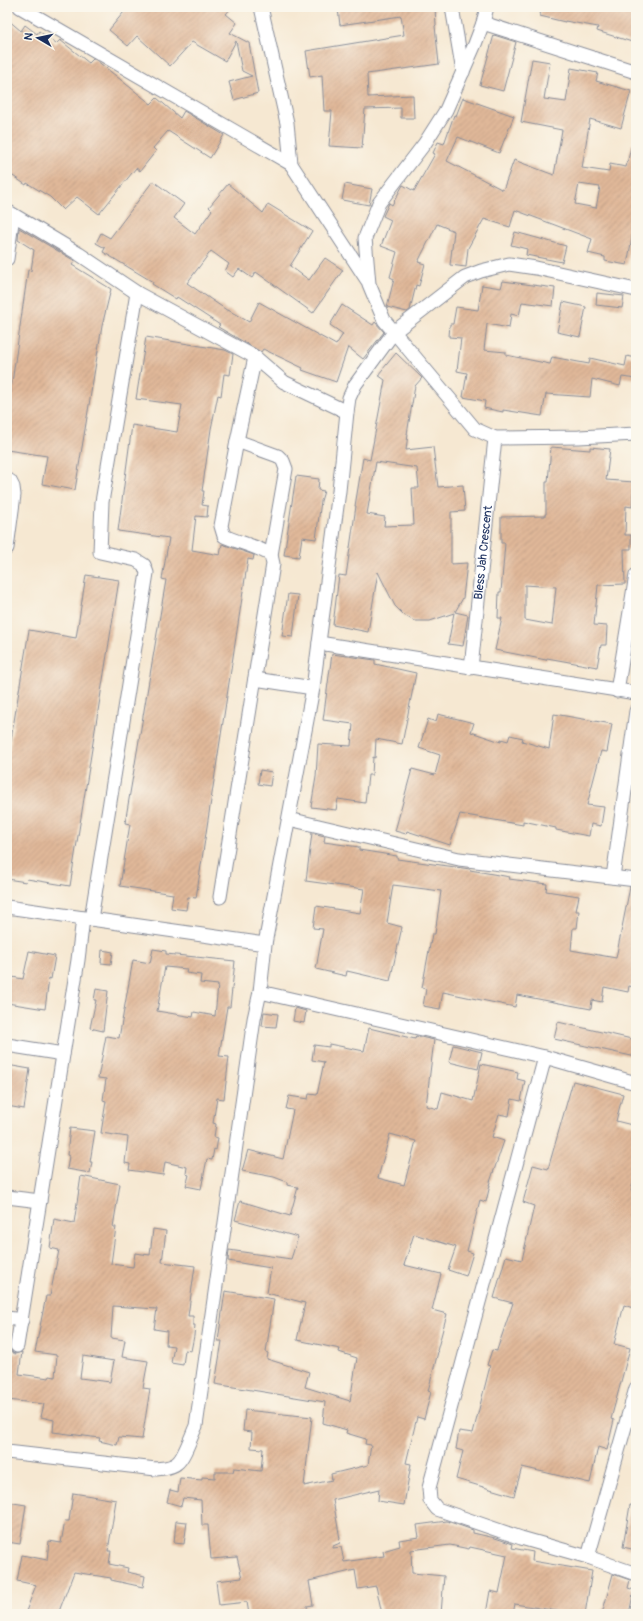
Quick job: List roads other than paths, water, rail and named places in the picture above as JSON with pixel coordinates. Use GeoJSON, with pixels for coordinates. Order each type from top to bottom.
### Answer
{"type":"FeatureCollection","features":[{"type":"Feature","properties":{"kind":"street"},"geometry":{"type":"LineString","coordinates":[[20,7],[291,164],[369,284],[384,320],[475,429],[496,438],[579,437],[636,434]]}},
{"type":"Feature","properties":{"kind":"street"},"geometry":{"type":"LineString","coordinates":[[260,7],[287,123],[291,164]]}},
{"type":"Feature","properties":{"kind":"street"},"geometry":{"type":"LineString","coordinates":[[452,7],[463,72]]}},
{"type":"Feature","properties":{"kind":"street"},"geometry":{"type":"LineString","coordinates":[[369,284],[365,238],[379,203],[425,143],[446,110],[483,23],[487,7]]}},
{"type":"Feature","properties":{"kind":"street"},"geometry":{"type":"LineString","coordinates":[[483,23],[636,72]]}},
{"type":"Feature","properties":{"kind":"street"},"geometry":{"type":"LineString","coordinates":[[7,259],[10,213],[79,254],[137,293],[255,358],[284,382],[347,412]]}},
{"type":"Feature","properties":{"kind":"street"},"geometry":{"type":"LineString","coordinates":[[7,1452],[156,1469],[166,1468],[178,1463],[196,1426],[254,1018],[260,992],[265,944],[313,688],[339,492],[347,412],[349,398],[355,385],[394,332],[464,277],[509,264],[536,268],[636,290]]}},
{"type":"Feature","properties":{"kind":"street"},"geometry":{"type":"LineString","coordinates":[[17,1346],[78,960],[87,919],[147,573],[144,564],[136,560],[100,552],[102,502],[137,293]]}},
{"type":"Feature","properties":{"kind":"street"},"geometry":{"type":"LineString","coordinates":[[255,358],[237,440],[221,526],[224,536],[234,541],[262,549],[271,555]]}},
{"type":"Feature","properties":{"kind":"street","name":"Bless Jah Crescent"},"geometry":{"type":"LineString","coordinates":[[470,668],[496,438]]}},
{"type":"Feature","properties":{"kind":"street"},"geometry":{"type":"LineString","coordinates":[[220,897],[273,564],[271,555],[286,469],[283,461],[278,456],[237,440]]}},
{"type":"Feature","properties":{"kind":"street"},"geometry":{"type":"LineString","coordinates":[[7,480],[10,481],[13,487],[14,495],[7,548]]}},
{"type":"Feature","properties":{"kind":"street"},"geometry":{"type":"LineString","coordinates":[[617,691],[636,575]]}},
{"type":"Feature","properties":{"kind":"street"},"geometry":{"type":"LineString","coordinates":[[319,644],[636,693]]}},
{"type":"Feature","properties":{"kind":"street"},"geometry":{"type":"LineString","coordinates":[[255,679],[313,688]]}},
{"type":"Feature","properties":{"kind":"street"},"geometry":{"type":"LineString","coordinates":[[613,877],[636,711]]}},
{"type":"Feature","properties":{"kind":"street"},"geometry":{"type":"LineString","coordinates":[[289,819],[459,859],[636,880]]}},
{"type":"Feature","properties":{"kind":"street"},"geometry":{"type":"LineString","coordinates":[[7,907],[265,944]]}},
{"type":"Feature","properties":{"kind":"street"},"geometry":{"type":"LineString","coordinates":[[260,992],[544,1057],[636,1083]]}},
{"type":"Feature","properties":{"kind":"street"},"geometry":{"type":"LineString","coordinates":[[7,1045],[63,1054]]}},
{"type":"Feature","properties":{"kind":"street"},"geometry":{"type":"LineString","coordinates":[[544,1057],[429,1488],[430,1500],[437,1509],[456,1516],[521,1538],[588,1556],[636,1574]]}},
{"type":"Feature","properties":{"kind":"street"},"geometry":{"type":"LineString","coordinates":[[7,1197],[40,1201]]}},
{"type":"Feature","properties":{"kind":"street"},"geometry":{"type":"LineString","coordinates":[[7,1318],[22,1320]]}},
{"type":"Feature","properties":{"kind":"street"},"geometry":{"type":"LineString","coordinates":[[588,1556],[635,1393]]}}]}
